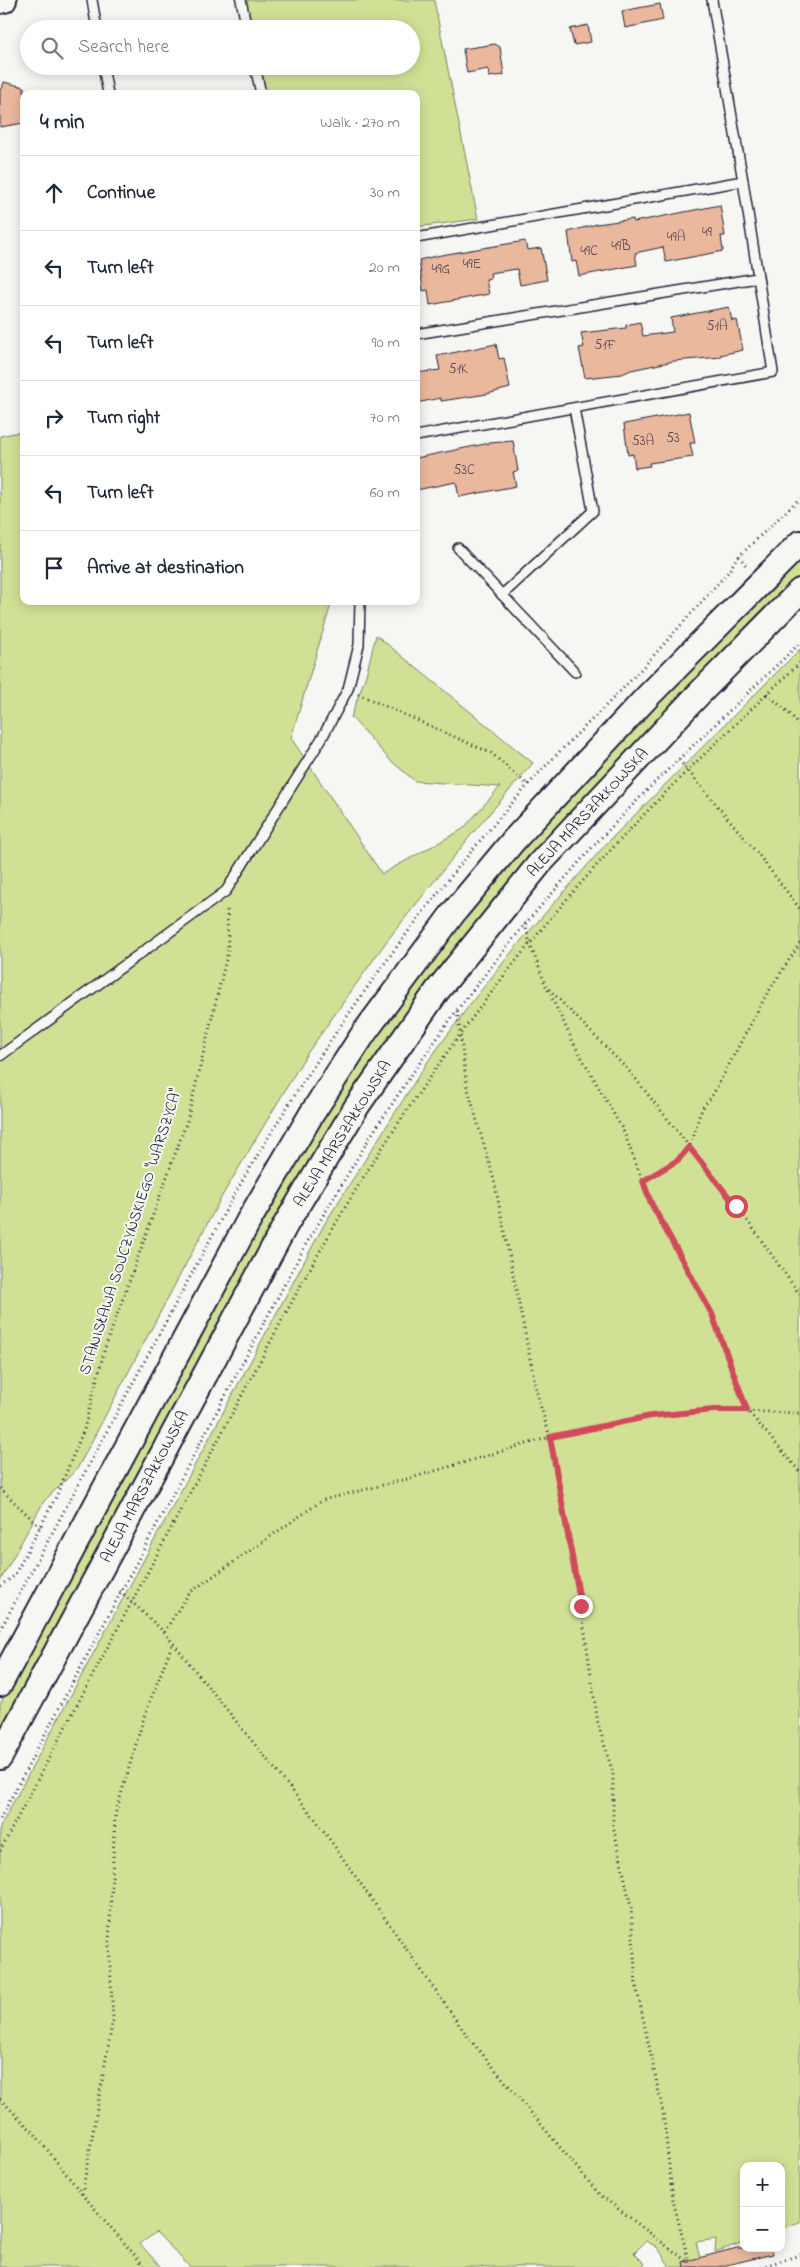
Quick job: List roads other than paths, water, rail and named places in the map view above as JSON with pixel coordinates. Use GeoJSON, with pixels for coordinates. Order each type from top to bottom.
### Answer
{"type":"FeatureCollection","features":[{"type":"Feature","properties":{"kind":"main road"},"geometry":{"type":"LineString","coordinates":[[0,1],[4,0]]}},
{"type":"Feature","properties":{"kind":"main road"},"geometry":{"type":"LineString","coordinates":[[0,1684],[249,1220],[311,1115],[364,1033],[454,912],[514,840],[648,696],[800,543]]}},
{"type":"Feature","properties":{"kind":"main road","name":"ALEJA MARSZAŁKOWSKA"},"geometry":{"type":"LineString","coordinates":[[0,1757],[286,1224],[357,1106],[436,991],[540,863],[693,700],[800,591]]}},
{"type":"Feature","properties":{"kind":"lane"},"geometry":{"type":"LineString","coordinates":[[92,0],[95,20]]}},
{"type":"Feature","properties":{"kind":"lane"},"geometry":{"type":"LineString","coordinates":[[241,0],[245,20]]}},
{"type":"Feature","properties":{"kind":"lane"},"geometry":{"type":"LineString","coordinates":[[420,435],[773,372],[712,0]]}},
{"type":"Feature","properties":{"kind":"lane"},"geometry":{"type":"LineString","coordinates":[[105,75],[107,90]]}},
{"type":"Feature","properties":{"kind":"lane"},"geometry":{"type":"LineString","coordinates":[[258,75],[260,90]]}},
{"type":"Feature","properties":{"kind":"lane"},"geometry":{"type":"LineString","coordinates":[[420,237],[743,181]]}},
{"type":"Feature","properties":{"kind":"lane"},"geometry":{"type":"LineString","coordinates":[[420,333],[757,278]]}},
{"type":"Feature","properties":{"kind":"lane"},"geometry":{"type":"LineString","coordinates":[[502,596],[593,511],[574,408]]}},
{"type":"Feature","properties":{"kind":"lane"},"geometry":{"type":"LineString","coordinates":[[458,548],[575,672]]}},
{"type":"Feature","properties":{"kind":"lane"},"geometry":{"type":"LineString","coordinates":[[0,1056],[226,891],[322,738],[348,689],[359,645],[360,605]]}}]}
